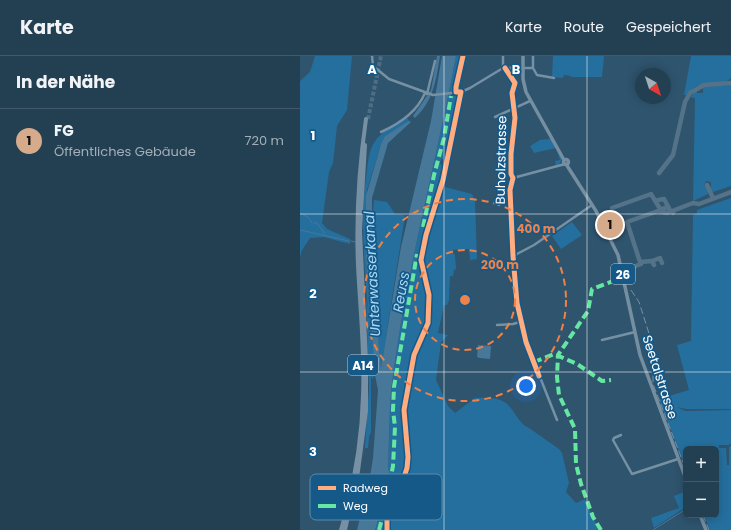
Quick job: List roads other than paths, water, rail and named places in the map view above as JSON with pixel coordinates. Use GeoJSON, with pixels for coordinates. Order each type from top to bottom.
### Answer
{"type":"FeatureCollection","features":[{"type":"Feature","properties":{"kind":"highway","name":"A14"},"geometry":{"type":"LineString","coordinates":[[355,474],[362,421],[363,362],[357,223],[359,172],[367,119],[360,226],[366,402],[360,464],[358,474]]}},
{"type":"Feature","properties":{"kind":"highway","name":"A14"},"geometry":{"type":"LineString","coordinates":[[341,530],[344,520]]}},
{"type":"Feature","properties":{"kind":"highway","name":"A14"},"geometry":{"type":"LineString","coordinates":[[344,530],[346,520]]}},
{"type":"Feature","properties":{"kind":"main road","name":"Seetalstrasse"},"geometry":{"type":"LineString","coordinates":[[523,56],[524,84],[530,101],[592,205],[620,260],[635,332],[644,365],[683,472]]}},
{"type":"Feature","properties":{"kind":"main road"},"geometry":{"type":"LineString","coordinates":[[701,518],[706,530]]}},
{"type":"Feature","properties":{"kind":"street"},"geometry":{"type":"LineString","coordinates":[[372,56],[373,66],[384,77],[429,94],[455,92],[478,85],[504,68],[533,68]]}},
{"type":"Feature","properties":{"kind":"street"},"geometry":{"type":"LineString","coordinates":[[503,56],[504,68]]}},
{"type":"Feature","properties":{"kind":"street"},"geometry":{"type":"LineString","coordinates":[[533,56],[533,68],[537,74],[554,78]]}},
{"type":"Feature","properties":{"kind":"street"},"geometry":{"type":"LineString","coordinates":[[381,132],[397,124],[418,106],[429,94],[435,61]]}},
{"type":"Feature","properties":{"kind":"street","name":"Buholzstrasse"},"geometry":{"type":"LineString","coordinates":[[504,68],[515,83],[512,93],[515,118],[511,154],[512,178],[510,182],[510,194],[515,288],[520,322],[530,352],[557,420]]}},
{"type":"Feature","properties":{"kind":"street"},"geometry":{"type":"LineString","coordinates":[[495,117],[530,101]]}},
{"type":"Feature","properties":{"kind":"street"},"geometry":{"type":"LineString","coordinates":[[512,178],[558,166],[566,162]]}},
{"type":"Feature","properties":{"kind":"street"},"geometry":{"type":"LineString","coordinates":[[513,256],[534,245],[592,205]]}},
{"type":"Feature","properties":{"kind":"street"},"geometry":{"type":"LineString","coordinates":[[497,325],[520,322]]}},
{"type":"Feature","properties":{"kind":"street"},"geometry":{"type":"LineString","coordinates":[[602,340],[635,332]]}},
{"type":"Feature","properties":{"kind":"street"},"geometry":{"type":"LineString","coordinates":[[621,434],[613,440],[632,474],[678,459]]}},
{"type":"Feature","properties":{"kind":"water"},"geometry":{"type":"Polygon","coordinates":[[[437,56],[440,56],[433,89],[426,104],[415,118],[413,116],[431,90],[437,56]]]}},
{"type":"Feature","properties":{"kind":"water"},"geometry":{"type":"Polygon","coordinates":[[[442,56],[456,56],[412,266],[397,350],[390,402],[388,470],[390,472],[388,474],[371,474],[378,390],[375,375],[366,257],[366,196],[381,144],[385,136],[409,121],[411,122],[388,143],[372,198],[372,274],[381,368],[401,247],[431,121],[442,56]]]}},
{"type":"Feature","properties":{"kind":"water"},"geometry":{"type":"Polygon","coordinates":[[[478,345],[491,346],[490,359],[477,357],[478,345]]]}},
{"type":"Feature","properties":{"kind":"water"},"geometry":{"type":"Polygon","coordinates":[[[360,520],[378,520],[375,530],[357,530],[360,520]]]}},
{"type":"Feature","properties":{"kind":"waterway"},"geometry":{"type":"LineString","coordinates":[[300,213],[308,217],[312,223]]}},
{"type":"Feature","properties":{"kind":"waterway"},"geometry":{"type":"LineString","coordinates":[[314,223],[317,223],[325,234]]}},
{"type":"Feature","properties":{"kind":"waterway"},"geometry":{"type":"LineString","coordinates":[[300,230],[349,241]]}},
{"type":"Feature","properties":{"kind":"waterway","name":"Unterwasserkanal"},"geometry":{"type":"LineString","coordinates":[[351,241],[355,242]]}},
{"type":"Feature","properties":{"kind":"waterway"},"geometry":{"type":"LineString","coordinates":[[653,530],[683,511]]}},
{"type":"Feature","properties":{"kind":"tunnel"},"geometry":{"type":"LineString","coordinates":[[368,119],[381,56]]}},
{"type":"Feature","properties":{"kind":"railway"},"geometry":{"type":"LineString","coordinates":[[631,290],[639,302],[653,346],[653,384],[683,462]]}},
{"type":"Feature","properties":{"kind":"railway"},"geometry":{"type":"LineString","coordinates":[[656,356],[660,372]]}},
{"type":"Feature","properties":{"kind":"railway"},"geometry":{"type":"LineString","coordinates":[[704,518],[709,530]]}},
{"type":"Feature","properties":{"kind":"place","name":"FG"},"geometry":{"type":"Point","coordinates":[610,225]}},
{"type":"Feature","properties":{"kind":"water label","name":"Reuss"},"geometry":{"type":"Point","coordinates":[401,292]}}]}
